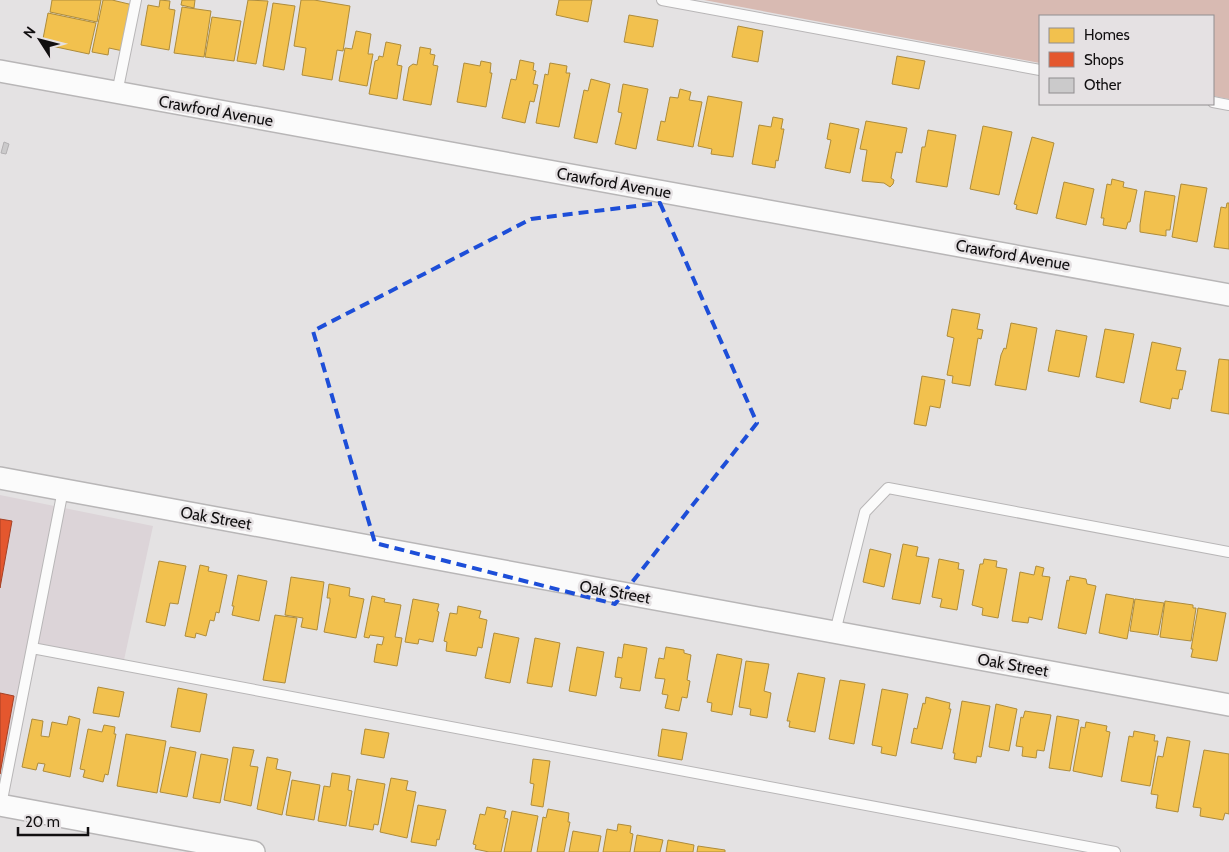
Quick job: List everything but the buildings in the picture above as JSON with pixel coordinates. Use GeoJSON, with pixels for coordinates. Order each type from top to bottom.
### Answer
{"type":"FeatureCollection","features":[{"type":"Feature","properties":{"kind":"street","name":"Crawford Avenue"},"geometry":{"type":"LineString","coordinates":[[0,71],[1229,295]]}},
{"type":"Feature","properties":{"kind":"street","name":"Oak Street"},"geometry":{"type":"LineString","coordinates":[[0,478],[1229,705]]}},
{"type":"Feature","properties":{"kind":"street"},"geometry":{"type":"LineString","coordinates":[[0,805],[254,852]]}},
{"type":"Feature","properties":{"kind":"lane"},"geometry":{"type":"LineString","coordinates":[[117,93],[136,0]]}},
{"type":"Feature","properties":{"kind":"lane"},"geometry":{"type":"LineString","coordinates":[[662,0],[1039,70]]}},
{"type":"Feature","properties":{"kind":"lane"},"geometry":{"type":"LineString","coordinates":[[1214,102],[1229,104]]}},
{"type":"Feature","properties":{"kind":"lane"},"geometry":{"type":"LineString","coordinates":[[835,632],[865,512],[888,488],[1229,552]]}},
{"type":"Feature","properties":{"kind":"lane"},"geometry":{"type":"LineString","coordinates":[[0,805],[63,490]]}},
{"type":"Feature","properties":{"kind":"lane"},"geometry":{"type":"LineString","coordinates":[[32,648],[1115,852]]}},
{"type":"Feature","properties":{"kind":"highlighted area"},"geometry":{"type":"Polygon","coordinates":[[[660,203],[757,423],[615,604],[375,543],[313,331],[531,219],[660,203]]]}},
{"type":"Feature","properties":{"kind":"shaded area"},"geometry":{"type":"Polygon","coordinates":[[[704,0],[1229,0],[1229,99],[1214,96],[1214,15],[1039,15],[1039,63],[704,0]]]}},
{"type":"Feature","properties":{"kind":"shaded area"},"geometry":{"type":"Polygon","coordinates":[[[0,495],[153,526],[124,660],[40,645],[0,799],[0,495]]]}}]}
